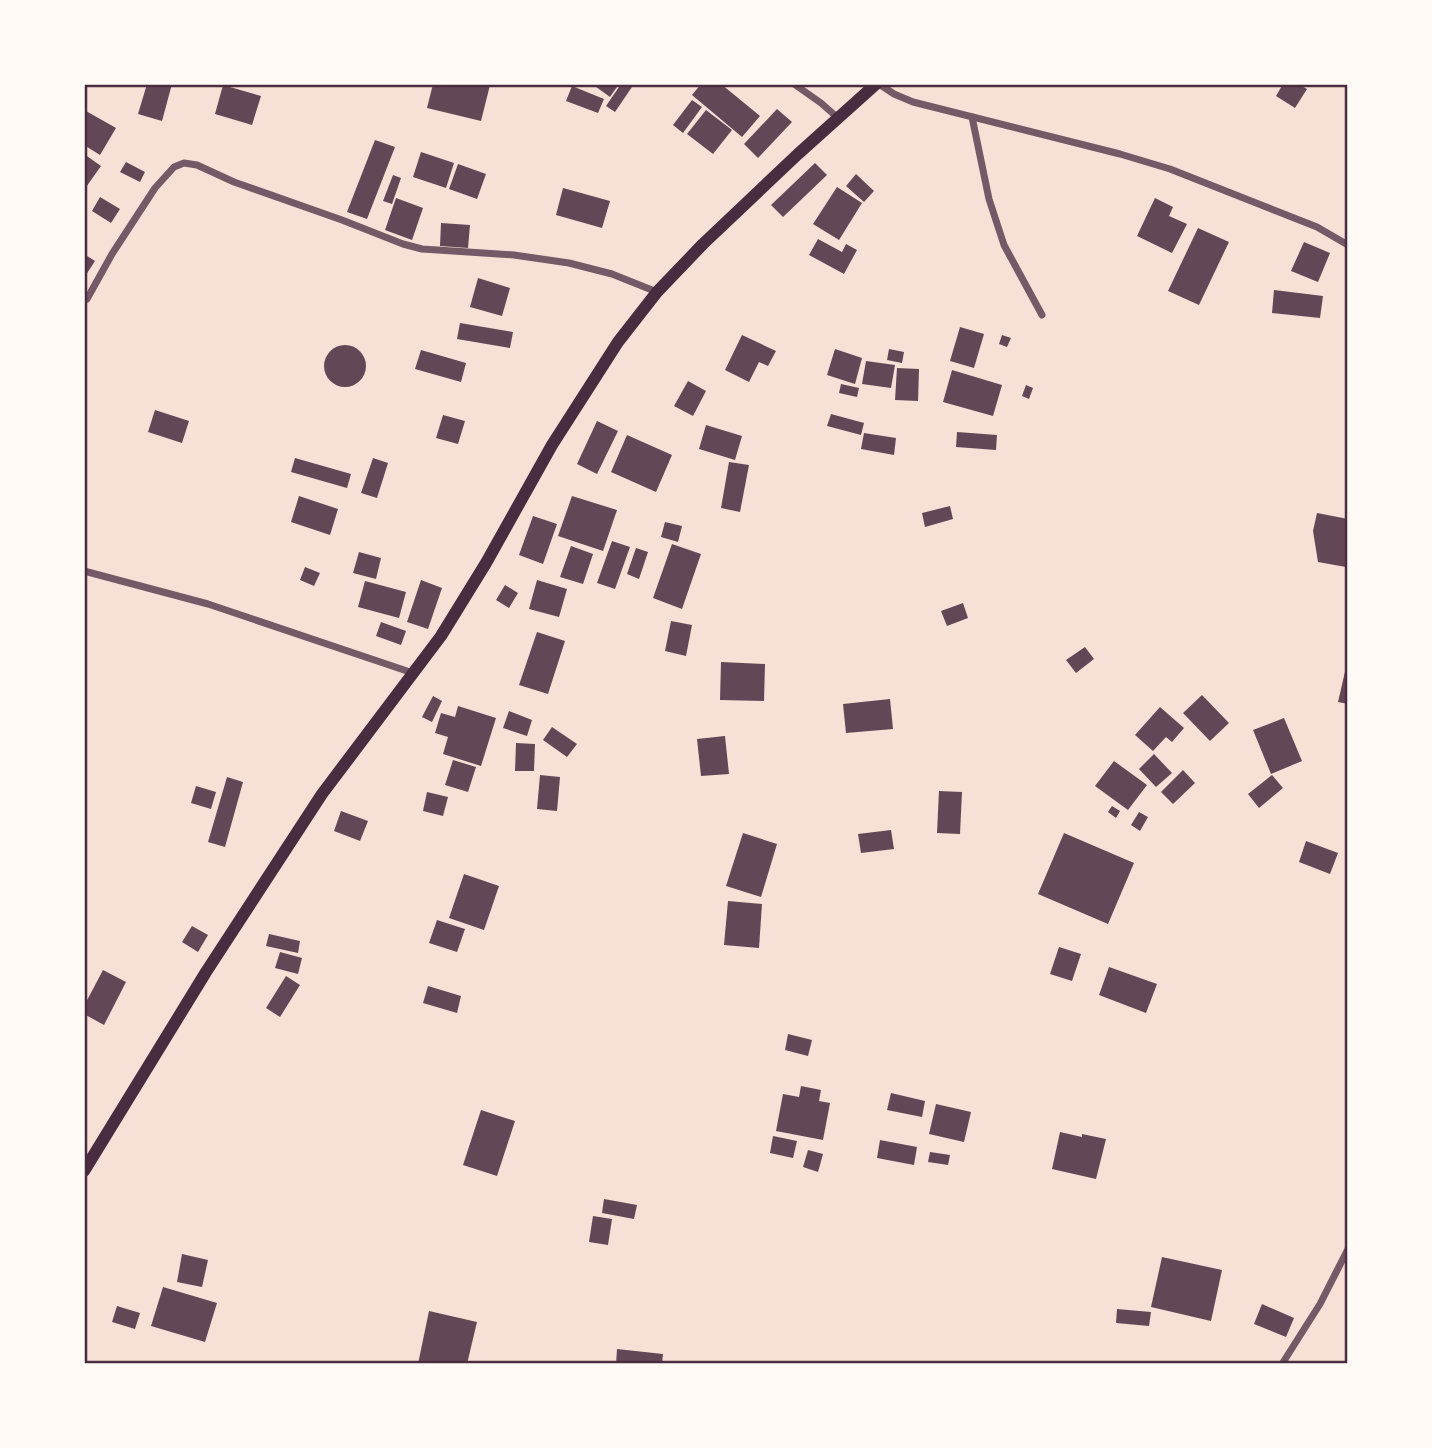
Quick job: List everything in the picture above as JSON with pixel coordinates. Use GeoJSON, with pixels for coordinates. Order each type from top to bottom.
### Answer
{"type":"FeatureCollection","features":[{"type":"Feature","properties":{"kind":"main road"},"geometry":{"type":"LineString","coordinates":[[84,1171],[206,972],[322,794],[441,636],[486,563],[552,445],[618,342],[657,292],[703,244],[877,84]]}},
{"type":"Feature","properties":{"kind":"street"},"geometry":{"type":"LineString","coordinates":[[794,84],[838,118]]}},
{"type":"Feature","properties":{"kind":"street"},"geometry":{"type":"LineString","coordinates":[[877,84],[914,102],[1120,153],[1170,169],[1317,227],[1348,245]]}},
{"type":"Feature","properties":{"kind":"street"},"geometry":{"type":"LineString","coordinates":[[972,117],[989,199],[1004,245],[1042,315]]}},
{"type":"Feature","properties":{"kind":"street"},"geometry":{"type":"LineString","coordinates":[[87,299],[112,254],[155,188],[174,167],[184,163],[197,165],[234,182],[403,244],[422,249],[569,263],[612,274],[657,292]]}},
{"type":"Feature","properties":{"kind":"street"},"geometry":{"type":"LineString","coordinates":[[84,571],[208,604],[412,673]]}},
{"type":"Feature","properties":{"kind":"street"},"geometry":{"type":"LineString","coordinates":[[1282,1364],[1320,1304],[1348,1249]]}},
{"type":"Feature","properties":{"kind":"building"},"geometry":{"type":"Polygon","coordinates":[[[147,84],[172,84],[162,121],[138,114],[147,84]]]}},
{"type":"Feature","properties":{"kind":"building"},"geometry":{"type":"Polygon","coordinates":[[[433,84],[490,85],[481,121],[427,108],[433,84]]]}},
{"type":"Feature","properties":{"kind":"building"},"geometry":{"type":"Polygon","coordinates":[[[592,84],[619,84],[610,97],[592,84]]]}},
{"type":"Feature","properties":{"kind":"building"},"geometry":{"type":"Polygon","coordinates":[[[621,84],[634,84],[615,112],[606,106],[621,84]]]}},
{"type":"Feature","properties":{"kind":"building"},"geometry":{"type":"Polygon","coordinates":[[[701,84],[721,84],[760,116],[742,137],[692,95],[701,84]]]}},
{"type":"Feature","properties":{"kind":"building"},"geometry":{"type":"Polygon","coordinates":[[[1283,84],[1298,84],[1307,89],[1295,108],[1276,96],[1283,84]]]}},
{"type":"Feature","properties":{"kind":"building"},"geometry":{"type":"Polygon","coordinates":[[[223,85],[261,96],[252,125],[215,114],[223,85]]]}},
{"type":"Feature","properties":{"kind":"building"},"geometry":{"type":"Polygon","coordinates":[[[572,86],[604,99],[598,113],[566,101],[572,86]]]}},
{"type":"Feature","properties":{"kind":"building"},"geometry":{"type":"Polygon","coordinates":[[[692,100],[702,107],[683,133],[673,125],[692,100]]]}},
{"type":"Feature","properties":{"kind":"building"},"geometry":{"type":"Polygon","coordinates":[[[777,109],[792,122],[758,158],[744,144],[777,109]]]}},
{"type":"Feature","properties":{"kind":"building"},"geometry":{"type":"Polygon","coordinates":[[[706,110],[732,130],[713,154],[687,134],[706,110]]]}},
{"type":"Feature","properties":{"kind":"building"},"geometry":{"type":"Polygon","coordinates":[[[86,111],[116,128],[100,155],[84,145],[86,111]]]}},
{"type":"Feature","properties":{"kind":"building"},"geometry":{"type":"Polygon","coordinates":[[[375,140],[395,147],[367,219],[347,212],[375,140]]]}},
{"type":"Feature","properties":{"kind":"building"},"geometry":{"type":"Polygon","coordinates":[[[421,152],[454,163],[446,188],[413,177],[421,152]]]}},
{"type":"Feature","properties":{"kind":"building"},"geometry":{"type":"Polygon","coordinates":[[[84,154],[101,166],[84,190],[84,154]]]}},
{"type":"Feature","properties":{"kind":"building"},"geometry":{"type":"Polygon","coordinates":[[[126,162],[145,172],[140,182],[120,172],[126,162]]]}},
{"type":"Feature","properties":{"kind":"building"},"geometry":{"type":"Polygon","coordinates":[[[815,163],[827,175],[783,217],[771,205],[815,163]]]}},
{"type":"Feature","properties":{"kind":"building"},"geometry":{"type":"Polygon","coordinates":[[[458,164],[486,174],[477,199],[449,189],[458,164]]]}},
{"type":"Feature","properties":{"kind":"building"},"geometry":{"type":"Polygon","coordinates":[[[856,174],[874,191],[864,202],[846,186],[856,174]]]}},
{"type":"Feature","properties":{"kind":"building"},"geometry":{"type":"Polygon","coordinates":[[[393,175],[401,178],[392,204],[383,201],[393,175]]]}},
{"type":"Feature","properties":{"kind":"building"},"geometry":{"type":"Polygon","coordinates":[[[837,187],[862,203],[839,240],[813,224],[837,187]]]}},
{"type":"Feature","properties":{"kind":"building"},"geometry":{"type":"Polygon","coordinates":[[[563,188],[610,201],[602,228],[556,215],[563,188]]]}},
{"type":"Feature","properties":{"kind":"building"},"geometry":{"type":"Polygon","coordinates":[[[100,197],[120,209],[111,223],[92,211],[100,197]]]}},
{"type":"Feature","properties":{"kind":"building"},"geometry":{"type":"Polygon","coordinates":[[[396,198],[423,208],[412,240],[385,230],[396,198]]]}},
{"type":"Feature","properties":{"kind":"building"},"geometry":{"type":"Polygon","coordinates":[[[1155,198],[1173,207],[1169,216],[1187,224],[1172,253],[1137,236],[1155,198]]]}},
{"type":"Feature","properties":{"kind":"building"},"geometry":{"type":"Polygon","coordinates":[[[441,223],[470,225],[468,248],[440,246],[441,223]]]}},
{"type":"Feature","properties":{"kind":"building"},"geometry":{"type":"Polygon","coordinates":[[[1198,228],[1229,242],[1199,305],[1168,291],[1198,228]]]}},
{"type":"Feature","properties":{"kind":"building"},"geometry":{"type":"Polygon","coordinates":[[[818,239],[842,252],[846,244],[857,250],[844,274],[809,255],[818,239]]]}},
{"type":"Feature","properties":{"kind":"building"},"geometry":{"type":"Polygon","coordinates":[[[1304,242],[1330,253],[1318,282],[1291,271],[1304,242]]]}},
{"type":"Feature","properties":{"kind":"building"},"geometry":{"type":"Polygon","coordinates":[[[84,254],[95,261],[84,278],[84,254]]]}},
{"type":"Feature","properties":{"kind":"building"},"geometry":{"type":"Polygon","coordinates":[[[478,278],[510,288],[502,316],[470,307],[478,278]]]}},
{"type":"Feature","properties":{"kind":"building"},"geometry":{"type":"Polygon","coordinates":[[[1274,290],[1323,296],[1320,318],[1272,313],[1274,290]]]}},
{"type":"Feature","properties":{"kind":"building"},"geometry":{"type":"Polygon","coordinates":[[[460,323],[513,332],[510,348],[457,339],[460,323]]]}},
{"type":"Feature","properties":{"kind":"building"},"geometry":{"type":"Polygon","coordinates":[[[960,327],[984,334],[974,368],[950,361],[960,327]]]}},
{"type":"Feature","properties":{"kind":"building"},"geometry":{"type":"Polygon","coordinates":[[[742,335],[776,351],[768,366],[759,362],[749,382],[725,370],[742,335]]]}},
{"type":"Feature","properties":{"kind":"building"},"geometry":{"type":"Polygon","coordinates":[[[1002,335],[1011,338],[1007,347],[999,344],[1002,335]]]}},
{"type":"Feature","properties":{"kind":"building"},"geometry":{"type":"Polygon","coordinates":[[[345,345],[360,351],[366,366],[360,381],[345,387],[330,381],[324,366],[330,351],[345,345]]]}},
{"type":"Feature","properties":{"kind":"building"},"geometry":{"type":"Polygon","coordinates":[[[835,349],[862,358],[855,384],[827,375],[835,349]]]}},
{"type":"Feature","properties":{"kind":"building"},"geometry":{"type":"Polygon","coordinates":[[[889,349],[904,352],[902,363],[887,360],[889,349]]]}},
{"type":"Feature","properties":{"kind":"building"},"geometry":{"type":"Polygon","coordinates":[[[421,350],[466,363],[461,382],[415,369],[421,350]]]}},
{"type":"Feature","properties":{"kind":"building"},"geometry":{"type":"Polygon","coordinates":[[[866,361],[895,365],[891,388],[862,384],[866,361]]]}},
{"type":"Feature","properties":{"kind":"building"},"geometry":{"type":"Polygon","coordinates":[[[897,368],[919,369],[918,401],[895,400],[897,368]]]}},
{"type":"Feature","properties":{"kind":"building"},"geometry":{"type":"Polygon","coordinates":[[[952,370],[1002,385],[993,416],[943,402],[952,370]]]}},
{"type":"Feature","properties":{"kind":"building"},"geometry":{"type":"Polygon","coordinates":[[[688,381],[706,391],[693,416],[674,406],[688,381]]]}},
{"type":"Feature","properties":{"kind":"building"},"geometry":{"type":"Polygon","coordinates":[[[841,384],[859,388],[857,397],[839,393],[841,384]]]}},
{"type":"Feature","properties":{"kind":"building"},"geometry":{"type":"Polygon","coordinates":[[[1026,385],[1033,388],[1029,399],[1022,396],[1026,385]]]}},
{"type":"Feature","properties":{"kind":"building"},"geometry":{"type":"Polygon","coordinates":[[[155,410],[189,421],[182,443],[148,432],[155,410]]]}},
{"type":"Feature","properties":{"kind":"building"},"geometry":{"type":"Polygon","coordinates":[[[831,414],[864,423],[861,435],[827,426],[831,414]]]}},
{"type":"Feature","properties":{"kind":"building"},"geometry":{"type":"Polygon","coordinates":[[[443,415],[465,421],[458,444],[436,438],[443,415]]]}},
{"type":"Feature","properties":{"kind":"building"},"geometry":{"type":"Polygon","coordinates":[[[597,421],[618,431],[597,474],[577,464],[597,421]]]}},
{"type":"Feature","properties":{"kind":"building"},"geometry":{"type":"Polygon","coordinates":[[[706,425],[742,436],[735,460],[699,449],[706,425]]]}},
{"type":"Feature","properties":{"kind":"building"},"geometry":{"type":"Polygon","coordinates":[[[957,432],[997,435],[996,450],[956,447],[957,432]]]}},
{"type":"Feature","properties":{"kind":"building"},"geometry":{"type":"Polygon","coordinates":[[[864,433],[896,438],[894,455],[861,449],[864,433]]]}},
{"type":"Feature","properties":{"kind":"building"},"geometry":{"type":"Polygon","coordinates":[[[627,435],[672,455],[656,492],[611,472],[627,435]]]}},
{"type":"Feature","properties":{"kind":"building"},"geometry":{"type":"Polygon","coordinates":[[[295,458],[351,474],[347,488],[291,472],[295,458]]]}},
{"type":"Feature","properties":{"kind":"building"},"geometry":{"type":"Polygon","coordinates":[[[373,458],[388,463],[377,498],[361,493],[373,458]]]}},
{"type":"Feature","properties":{"kind":"building"},"geometry":{"type":"Polygon","coordinates":[[[729,462],[749,465],[740,512],[721,508],[729,462]]]}},
{"type":"Feature","properties":{"kind":"building"},"geometry":{"type":"Polygon","coordinates":[[[299,496],[338,509],[330,535],[291,522],[299,496]]]}},
{"type":"Feature","properties":{"kind":"building"},"geometry":{"type":"Polygon","coordinates":[[[572,496],[617,510],[603,551],[558,536],[572,496]]]}},
{"type":"Feature","properties":{"kind":"building"},"geometry":{"type":"Polygon","coordinates":[[[950,506],[953,519],[925,527],[922,513],[950,506]]]}},
{"type":"Feature","properties":{"kind":"building"},"geometry":{"type":"Polygon","coordinates":[[[1317,513],[1348,519],[1346,567],[1318,562],[1313,531],[1317,513]]]}},
{"type":"Feature","properties":{"kind":"building"},"geometry":{"type":"Polygon","coordinates":[[[533,516],[557,524],[543,564],[519,555],[533,516]]]}},
{"type":"Feature","properties":{"kind":"building"},"geometry":{"type":"Polygon","coordinates":[[[665,522],[682,526],[678,542],[661,537],[665,522]]]}},
{"type":"Feature","properties":{"kind":"building"},"geometry":{"type":"Polygon","coordinates":[[[612,541],[630,547],[615,589],[597,583],[612,541]]]}},
{"type":"Feature","properties":{"kind":"building"},"geometry":{"type":"Polygon","coordinates":[[[672,544],[701,554],[682,609],[653,598],[672,544]]]}},
{"type":"Feature","properties":{"kind":"building"},"geometry":{"type":"Polygon","coordinates":[[[571,546],[593,554],[583,584],[560,577],[571,546]]]}},
{"type":"Feature","properties":{"kind":"building"},"geometry":{"type":"Polygon","coordinates":[[[636,548],[648,552],[639,579],[627,574],[636,548]]]}},
{"type":"Feature","properties":{"kind":"building"},"geometry":{"type":"Polygon","coordinates":[[[359,552],[381,558],[376,579],[353,573],[359,552]]]}},
{"type":"Feature","properties":{"kind":"building"},"geometry":{"type":"Polygon","coordinates":[[[305,567],[320,573],[314,586],[300,580],[305,567]]]}},
{"type":"Feature","properties":{"kind":"building"},"geometry":{"type":"Polygon","coordinates":[[[421,580],[442,588],[428,629],[407,622],[421,580]]]}},
{"type":"Feature","properties":{"kind":"building"},"geometry":{"type":"Polygon","coordinates":[[[537,580],[567,589],[559,617],[529,609],[537,580]]]}},
{"type":"Feature","properties":{"kind":"building"},"geometry":{"type":"Polygon","coordinates":[[[365,581],[406,592],[399,618],[358,607],[365,581]]]}},
{"type":"Feature","properties":{"kind":"building"},"geometry":{"type":"Polygon","coordinates":[[[505,585],[518,593],[509,608],[496,600],[505,585]]]}},
{"type":"Feature","properties":{"kind":"building"},"geometry":{"type":"Polygon","coordinates":[[[963,603],[968,618],[947,626],[941,611],[963,603]]]}},
{"type":"Feature","properties":{"kind":"building"},"geometry":{"type":"Polygon","coordinates":[[[671,621],[692,625],[686,656],[665,651],[671,621]]]}},
{"type":"Feature","properties":{"kind":"building"},"geometry":{"type":"Polygon","coordinates":[[[381,622],[406,631],[401,645],[376,636],[381,622]]]}},
{"type":"Feature","properties":{"kind":"building"},"geometry":{"type":"Polygon","coordinates":[[[537,632],[565,641],[548,694],[519,685],[537,632]]]}},
{"type":"Feature","properties":{"kind":"building"},"geometry":{"type":"Polygon","coordinates":[[[1085,647],[1094,659],[1076,673],[1066,660],[1085,647]]]}},
{"type":"Feature","properties":{"kind":"building"},"geometry":{"type":"Polygon","coordinates":[[[721,662],[765,664],[764,701],[720,700],[721,662]]]}},
{"type":"Feature","properties":{"kind":"building"},"geometry":{"type":"Polygon","coordinates":[[[1348,663],[1348,704],[1338,702],[1348,663]]]}},
{"type":"Feature","properties":{"kind":"building"},"geometry":{"type":"Polygon","coordinates":[[[1202,695],[1229,723],[1210,741],[1183,713],[1202,695]]]}},
{"type":"Feature","properties":{"kind":"building"},"geometry":{"type":"Polygon","coordinates":[[[433,696],[442,701],[432,722],[422,717],[433,696]]]}},
{"type":"Feature","properties":{"kind":"building"},"geometry":{"type":"Polygon","coordinates":[[[890,699],[893,729],[846,733],[843,704],[890,699]]]}},
{"type":"Feature","properties":{"kind":"building"},"geometry":{"type":"Polygon","coordinates":[[[458,706],[496,718],[481,766],[443,754],[448,737],[435,733],[441,713],[455,717],[458,706]]]}},
{"type":"Feature","properties":{"kind":"building"},"geometry":{"type":"Polygon","coordinates":[[[1160,707],[1184,728],[1172,742],[1166,737],[1153,751],[1135,735],[1160,707]]]}},
{"type":"Feature","properties":{"kind":"building"},"geometry":{"type":"Polygon","coordinates":[[[509,711],[532,720],[527,736],[503,728],[509,711]]]}},
{"type":"Feature","properties":{"kind":"building"},"geometry":{"type":"Polygon","coordinates":[[[1284,718],[1302,761],[1271,774],[1253,730],[1284,718]]]}},
{"type":"Feature","properties":{"kind":"building"},"geometry":{"type":"Polygon","coordinates":[[[552,727],[577,744],[567,757],[543,740],[552,727]]]}},
{"type":"Feature","properties":{"kind":"building"},"geometry":{"type":"Polygon","coordinates":[[[725,736],[729,774],[701,776],[697,739],[725,736]]]}},
{"type":"Feature","properties":{"kind":"building"},"geometry":{"type":"Polygon","coordinates":[[[516,743],[535,744],[534,771],[515,771],[516,743]]]}},
{"type":"Feature","properties":{"kind":"building"},"geometry":{"type":"Polygon","coordinates":[[[1154,754],[1172,773],[1156,787],[1139,769],[1154,754]]]}},
{"type":"Feature","properties":{"kind":"building"},"geometry":{"type":"Polygon","coordinates":[[[453,760],[476,767],[468,792],[445,785],[453,760]]]}},
{"type":"Feature","properties":{"kind":"building"},"geometry":{"type":"Polygon","coordinates":[[[1114,761],[1147,785],[1128,810],[1095,786],[1114,761]]]}},
{"type":"Feature","properties":{"kind":"building"},"geometry":{"type":"Polygon","coordinates":[[[1183,770],[1195,783],[1173,804],[1161,792],[1183,770]]]}},
{"type":"Feature","properties":{"kind":"building"},"geometry":{"type":"Polygon","coordinates":[[[540,775],[560,777],[557,811],[537,809],[540,775]]]}},
{"type":"Feature","properties":{"kind":"building"},"geometry":{"type":"Polygon","coordinates":[[[1272,775],[1283,788],[1259,808],[1248,794],[1272,775]]]}},
{"type":"Feature","properties":{"kind":"building"},"geometry":{"type":"Polygon","coordinates":[[[227,777],[243,782],[225,847],[208,842],[227,777]]]}},
{"type":"Feature","properties":{"kind":"building"},"geometry":{"type":"Polygon","coordinates":[[[196,786],[216,792],[211,809],[191,803],[196,786]]]}},
{"type":"Feature","properties":{"kind":"building"},"geometry":{"type":"Polygon","coordinates":[[[939,791],[962,792],[960,834],[937,833],[939,791]]]}},
{"type":"Feature","properties":{"kind":"building"},"geometry":{"type":"Polygon","coordinates":[[[427,792],[448,797],[443,816],[423,811],[427,792]]]}},
{"type":"Feature","properties":{"kind":"building"},"geometry":{"type":"Polygon","coordinates":[[[1112,806],[1120,811],[1116,818],[1108,812],[1112,806]]]}},
{"type":"Feature","properties":{"kind":"building"},"geometry":{"type":"Polygon","coordinates":[[[341,811],[368,821],[360,841],[334,831],[341,811]]]}},
{"type":"Feature","properties":{"kind":"building"},"geometry":{"type":"Polygon","coordinates":[[[1139,812],[1148,817],[1140,831],[1131,825],[1139,812]]]}},
{"type":"Feature","properties":{"kind":"building"},"geometry":{"type":"Polygon","coordinates":[[[891,830],[894,849],[861,853],[858,834],[891,830]]]}},
{"type":"Feature","properties":{"kind":"building"},"geometry":{"type":"Polygon","coordinates":[[[743,833],[777,844],[761,897],[726,886],[743,833]]]}},
{"type":"Feature","properties":{"kind":"building"},"geometry":{"type":"Polygon","coordinates":[[[1064,833],[1134,863],[1108,924],[1038,894],[1064,833]]]}},
{"type":"Feature","properties":{"kind":"building"},"geometry":{"type":"Polygon","coordinates":[[[1306,841],[1338,853],[1330,874],[1299,862],[1306,841]]]}},
{"type":"Feature","properties":{"kind":"building"},"geometry":{"type":"Polygon","coordinates":[[[464,874],[499,886],[484,930],[449,918],[464,874]]]}},
{"type":"Feature","properties":{"kind":"building"},"geometry":{"type":"Polygon","coordinates":[[[728,901],[762,904],[759,948],[724,945],[728,901]]]}},
{"type":"Feature","properties":{"kind":"building"},"geometry":{"type":"Polygon","coordinates":[[[437,920],[465,929],[457,952],[429,943],[437,920]]]}},
{"type":"Feature","properties":{"kind":"building"},"geometry":{"type":"Polygon","coordinates":[[[192,926],[208,935],[198,952],[182,942],[192,926]]]}},
{"type":"Feature","properties":{"kind":"building"},"geometry":{"type":"Polygon","coordinates":[[[269,934],[300,941],[298,953],[266,946],[269,934]]]}},
{"type":"Feature","properties":{"kind":"building"},"geometry":{"type":"Polygon","coordinates":[[[1059,947],[1081,954],[1072,981],[1050,974],[1059,947]]]}},
{"type":"Feature","properties":{"kind":"building"},"geometry":{"type":"Polygon","coordinates":[[[280,952],[302,958],[298,974],[275,968],[280,952]]]}},
{"type":"Feature","properties":{"kind":"building"},"geometry":{"type":"Polygon","coordinates":[[[1109,967],[1157,984],[1146,1013],[1099,995],[1109,967]]]}},
{"type":"Feature","properties":{"kind":"building"},"geometry":{"type":"Polygon","coordinates":[[[103,970],[126,982],[104,1025],[84,1014],[84,1006],[103,970]]]}},
{"type":"Feature","properties":{"kind":"building"},"geometry":{"type":"Polygon","coordinates":[[[286,976],[300,985],[280,1017],[266,1008],[286,976]]]}},
{"type":"Feature","properties":{"kind":"building"},"geometry":{"type":"Polygon","coordinates":[[[428,986],[461,996],[457,1013],[423,1003],[428,986]]]}},
{"type":"Feature","properties":{"kind":"building"},"geometry":{"type":"Polygon","coordinates":[[[788,1034],[812,1040],[808,1056],[785,1050],[788,1034]]]}},
{"type":"Feature","properties":{"kind":"building"},"geometry":{"type":"Polygon","coordinates":[[[801,1086],[821,1090],[819,1101],[830,1103],[823,1140],[776,1131],[783,1094],[799,1097],[801,1086]]]}},
{"type":"Feature","properties":{"kind":"building"},"geometry":{"type":"Polygon","coordinates":[[[891,1093],[925,1101],[922,1117],[887,1110],[891,1093]]]}},
{"type":"Feature","properties":{"kind":"building"},"geometry":{"type":"Polygon","coordinates":[[[936,1104],[971,1112],[964,1142],[929,1134],[936,1104]]]}},
{"type":"Feature","properties":{"kind":"building"},"geometry":{"type":"Polygon","coordinates":[[[481,1110],[515,1121],[497,1176],[463,1165],[481,1110]]]}},
{"type":"Feature","properties":{"kind":"building"},"geometry":{"type":"Polygon","coordinates":[[[1060,1132],[1106,1139],[1096,1179],[1052,1169],[1060,1132]]]}},
{"type":"Feature","properties":{"kind":"building"},"geometry":{"type":"Polygon","coordinates":[[[773,1136],[797,1141],[793,1158],[770,1153],[773,1136]]]}},
{"type":"Feature","properties":{"kind":"building"},"geometry":{"type":"Polygon","coordinates":[[[880,1140],[917,1147],[914,1165],[877,1158],[880,1140]]]}},
{"type":"Feature","properties":{"kind":"building"},"geometry":{"type":"Polygon","coordinates":[[[808,1150],[823,1154],[818,1172],[803,1167],[808,1150]]]}},
{"type":"Feature","properties":{"kind":"building"},"geometry":{"type":"Polygon","coordinates":[[[930,1152],[950,1155],[948,1165],[928,1162],[930,1152]]]}},
{"type":"Feature","properties":{"kind":"building"},"geometry":{"type":"Polygon","coordinates":[[[604,1199],[637,1205],[634,1219],[602,1213],[604,1199]]]}},
{"type":"Feature","properties":{"kind":"building"},"geometry":{"type":"Polygon","coordinates":[[[593,1216],[612,1219],[608,1245],[589,1242],[593,1216]]]}},
{"type":"Feature","properties":{"kind":"building"},"geometry":{"type":"Polygon","coordinates":[[[182,1254],[208,1260],[202,1287],[177,1282],[182,1254]]]}},
{"type":"Feature","properties":{"kind":"building"},"geometry":{"type":"Polygon","coordinates":[[[1162,1257],[1222,1270],[1211,1321],[1151,1307],[1162,1257]]]}},
{"type":"Feature","properties":{"kind":"building"},"geometry":{"type":"Polygon","coordinates":[[[163,1287],[217,1303],[205,1342],[151,1326],[163,1287]]]}},
{"type":"Feature","properties":{"kind":"building"},"geometry":{"type":"Polygon","coordinates":[[[1262,1304],[1294,1318],[1286,1337],[1254,1324],[1262,1304]]]}},
{"type":"Feature","properties":{"kind":"building"},"geometry":{"type":"Polygon","coordinates":[[[117,1306],[140,1313],[135,1329],[112,1322],[117,1306]]]}},
{"type":"Feature","properties":{"kind":"building"},"geometry":{"type":"Polygon","coordinates":[[[1117,1309],[1151,1312],[1149,1326],[1116,1323],[1117,1309]]]}},
{"type":"Feature","properties":{"kind":"building"},"geometry":{"type":"Polygon","coordinates":[[[429,1311],[477,1322],[467,1364],[418,1364],[429,1311]]]}},
{"type":"Feature","properties":{"kind":"building"},"geometry":{"type":"Polygon","coordinates":[[[617,1349],[663,1354],[662,1364],[616,1364],[617,1349]]]}}]}
